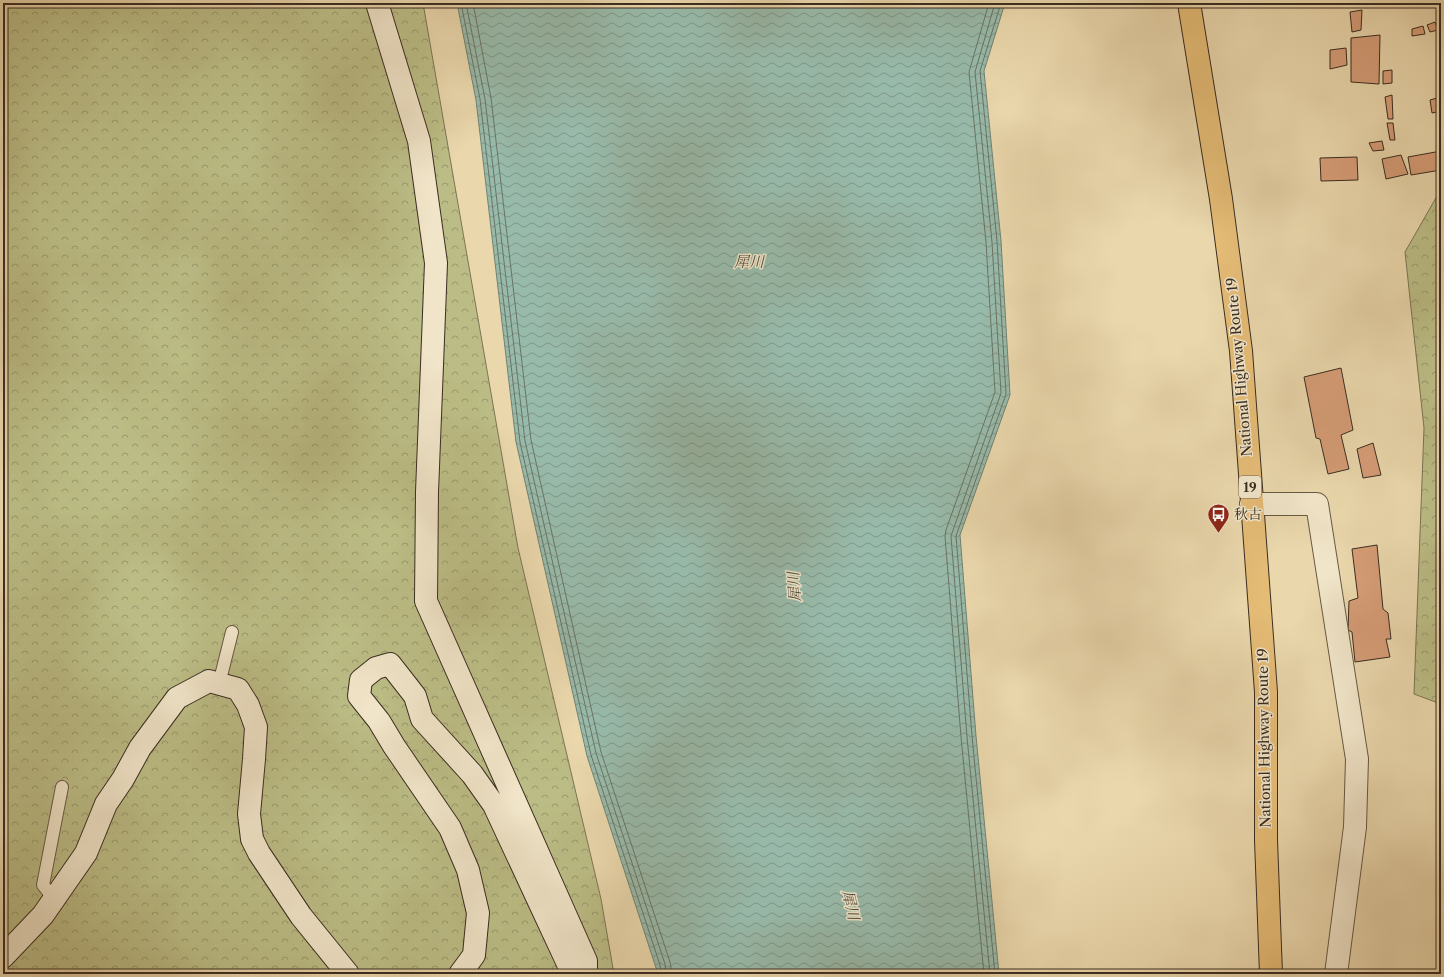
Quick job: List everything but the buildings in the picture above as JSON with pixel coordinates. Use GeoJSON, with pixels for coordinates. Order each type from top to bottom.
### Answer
{"type":"FeatureCollection","features":[{"type":"Feature","properties":{"kind":"highway","name":"National Highway Route 19"},"geometry":{"type":"LineString","coordinates":[[1189,3],[1221,199],[1241,351],[1251,504],[1266,692],[1266,840],[1271,974]]}},
{"type":"Feature","properties":{"kind":"street"},"geometry":{"type":"LineString","coordinates":[[377,3],[419,141],[436,264],[427,492],[426,601],[586,967],[569,966],[494,805],[472,774],[422,719],[415,696],[390,664],[376,668],[361,680],[359,696],[379,721],[394,746],[450,828],[468,870],[478,913],[474,955],[460,974]]}},
{"type":"Feature","properties":{"kind":"street"},"geometry":{"type":"LineString","coordinates":[[1251,504],[1317,504],[1357,759],[1355,827],[1336,974]]}},
{"type":"Feature","properties":{"kind":"street"},"geometry":{"type":"LineString","coordinates":[[3,957],[43,915],[86,853],[106,804],[123,779],[140,748],[177,698],[209,681],[238,689],[248,705],[256,727],[249,814],[252,839],[259,853],[301,916],[348,974]]}},
{"type":"Feature","properties":{"kind":"lane"},"geometry":{"type":"LineString","coordinates":[[219,684],[232,632]]}},
{"type":"Feature","properties":{"kind":"lane"},"geometry":{"type":"LineString","coordinates":[[54,899],[43,885],[62,787]]}},
{"type":"Feature","properties":{"kind":"green space"},"geometry":{"type":"Polygon","coordinates":[[[3,3],[423,3],[518,548],[601,899],[614,974],[3,974],[3,3]]]}},
{"type":"Feature","properties":{"kind":"green space"},"geometry":{"type":"Polygon","coordinates":[[[1441,189],[1441,704],[1414,694],[1424,428],[1405,252],[1441,189]]]}},
{"type":"Feature","properties":{"kind":"water","name":"犀川"},"geometry":{"type":"Polygon","coordinates":[[[457,3],[1005,3],[984,71],[1001,241],[1010,395],[960,535],[976,736],[999,974],[658,974],[587,756],[516,442],[476,100],[457,3]]]}},
{"type":"Feature","properties":{"kind":"place","name":"秋古"},"geometry":{"type":"Point","coordinates":[1219,534]}}]}
